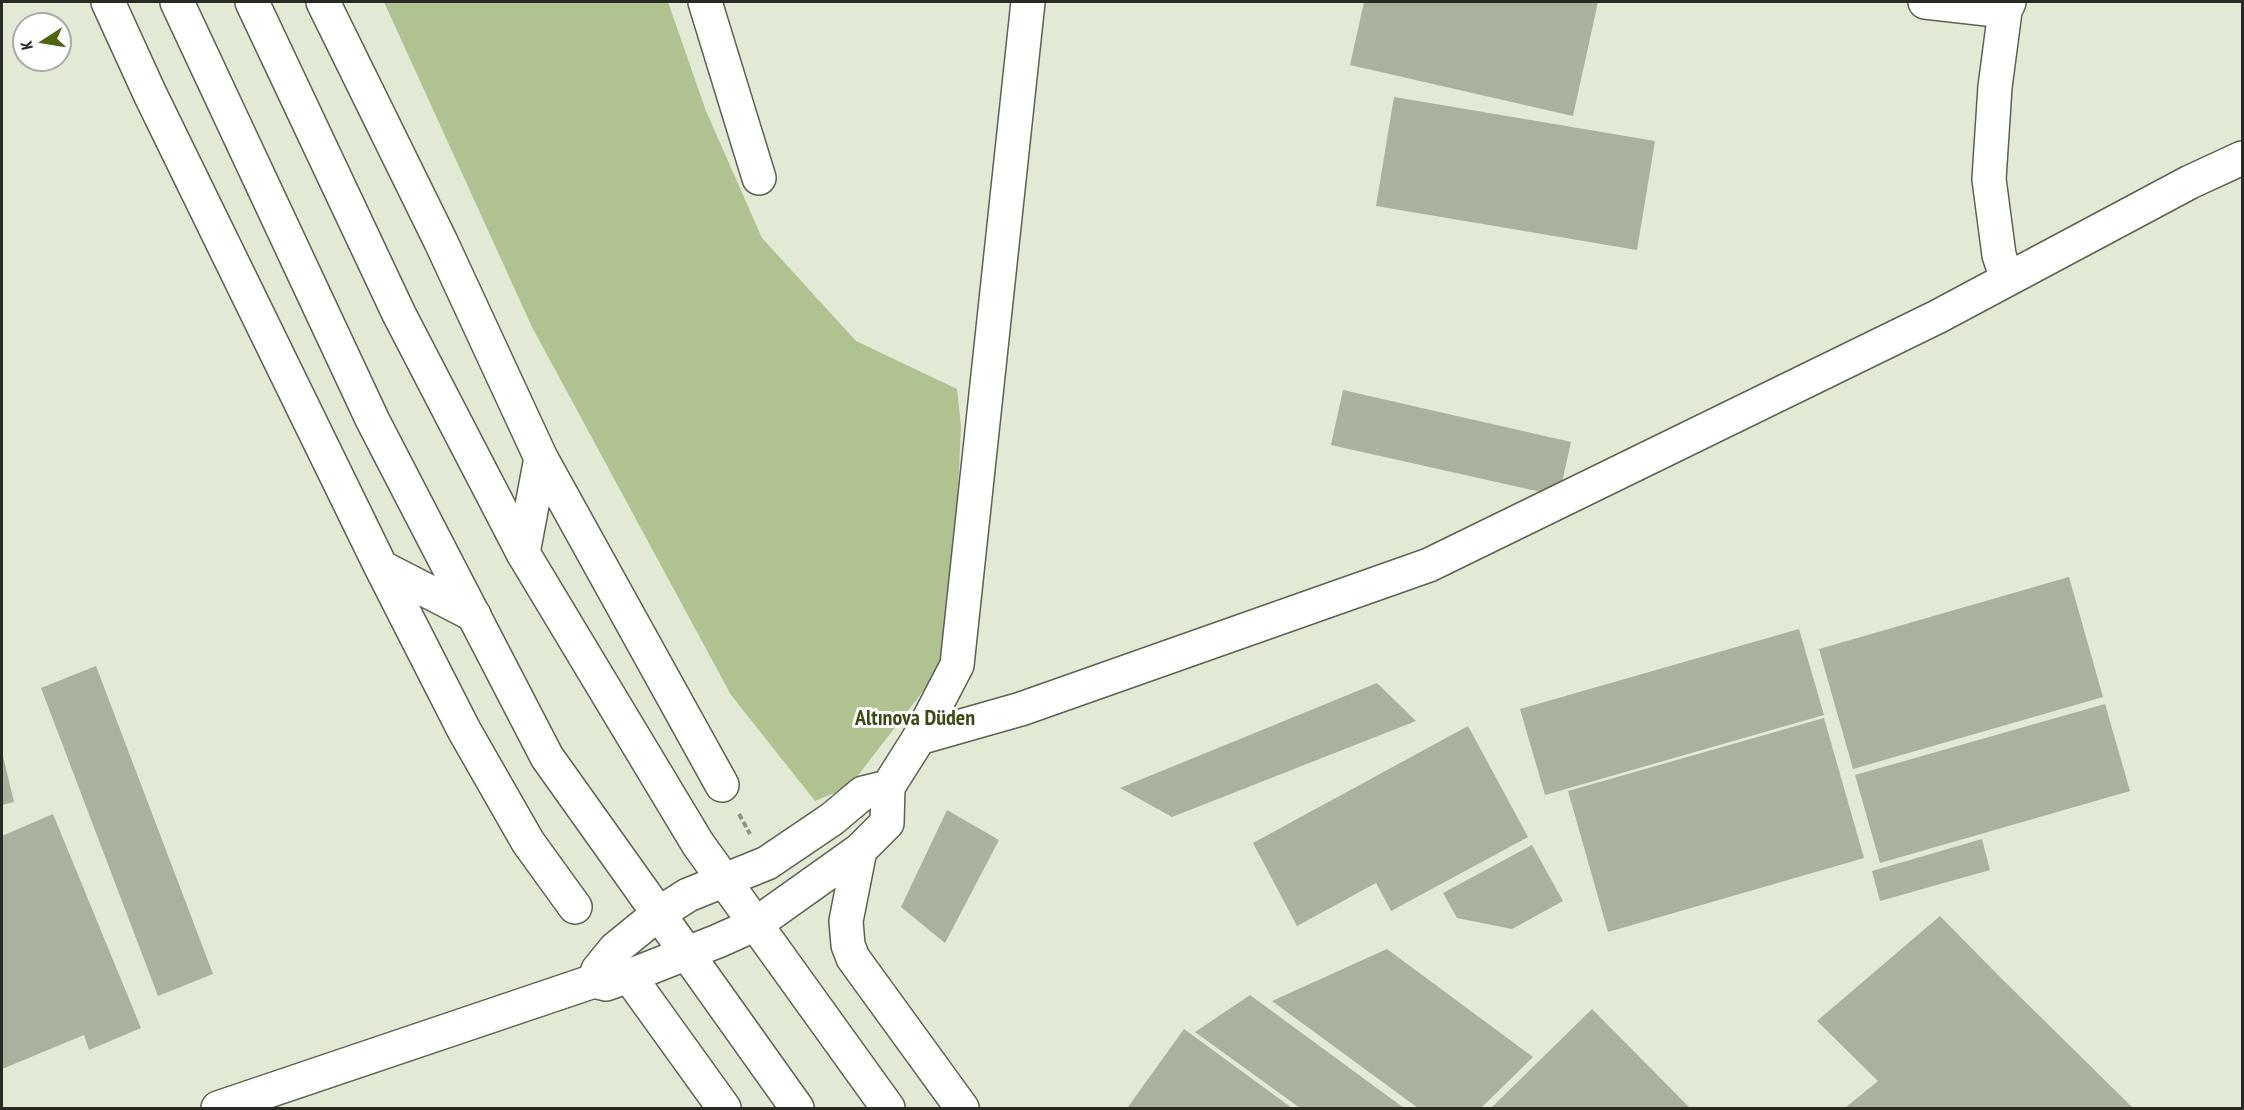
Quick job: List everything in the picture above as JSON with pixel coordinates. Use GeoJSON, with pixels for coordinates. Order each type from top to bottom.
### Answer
{"type":"FeatureCollection","features":[{"type":"Feature","properties":{"kind":"street"},"geometry":{"type":"LineString","coordinates":[[108,2],[150,94],[381,567],[464,730],[528,842],[575,907]]}},
{"type":"Feature","properties":{"kind":"street"},"geometry":{"type":"LineString","coordinates":[[177,2],[373,421],[547,757],[797,1108]]}},
{"type":"Feature","properties":{"kind":"street"},"geometry":{"type":"LineString","coordinates":[[252,2],[399,314],[523,553],[698,844],[888,1108]]}},
{"type":"Feature","properties":{"kind":"street"},"geometry":{"type":"LineString","coordinates":[[323,2],[441,242],[541,458],[722,785]]}},
{"type":"Feature","properties":{"kind":"street"},"geometry":{"type":"LineString","coordinates":[[705,2],[759,178]]}},
{"type":"Feature","properties":{"kind":"street"},"geometry":{"type":"LineString","coordinates":[[218,1108],[594,981],[606,984],[756,924],[860,850],[887,823],[888,787],[920,738],[957,665],[1028,2]]}},
{"type":"Feature","properties":{"kind":"street"},"geometry":{"type":"LineString","coordinates":[[1925,2],[2007,6],[1995,87],[1989,179],[1999,255],[2007,279]]}},
{"type":"Feature","properties":{"kind":"street"},"geometry":{"type":"LineString","coordinates":[[920,738],[1021,709],[1429,565],[1937,317],[2190,182],[2242,158]]}},
{"type":"Feature","properties":{"kind":"street"},"geometry":{"type":"LineString","coordinates":[[523,553],[541,458]]}},
{"type":"Feature","properties":{"kind":"street"},"geometry":{"type":"LineString","coordinates":[[381,567],[474,615]]}},
{"type":"Feature","properties":{"kind":"street"},"geometry":{"type":"LineString","coordinates":[[594,981],[598,970],[615,949],[658,914],[688,895],[767,863],[832,819],[863,793],[888,787]]}},
{"type":"Feature","properties":{"kind":"street"},"geometry":{"type":"LineString","coordinates":[[860,850],[846,921],[848,945],[853,958],[962,1108]]}},
{"type":"Feature","properties":{"kind":"street"},"geometry":{"type":"LineString","coordinates":[[629,976],[724,1108]]}},
{"type":"Feature","properties":{"kind":"path"},"geometry":{"type":"LineString","coordinates":[[722,785],[767,863]]}},
{"type":"Feature","properties":{"kind":"green space"},"geometry":{"type":"Polygon","coordinates":[[[384,2],[668,2],[706,111],[762,238],[856,341],[957,389],[961,426],[951,655],[849,787],[815,801],[731,695],[532,327],[384,2]]]}},
{"type":"Feature","properties":{"kind":"building"},"geometry":{"type":"Polygon","coordinates":[[[1364,2],[1598,2],[1573,116],[1350,65],[1364,2]]]}},
{"type":"Feature","properties":{"kind":"building"},"geometry":{"type":"Polygon","coordinates":[[[1394,97],[1655,141],[1637,250],[1376,206],[1394,97]]]}},
{"type":"Feature","properties":{"kind":"building"},"geometry":{"type":"Polygon","coordinates":[[[1343,390],[1571,442],[1559,496],[1331,445],[1343,390]]]}},
{"type":"Feature","properties":{"kind":"building"},"geometry":{"type":"Polygon","coordinates":[[[2069,577],[2103,697],[1853,769],[1819,649],[2069,577]]]}},
{"type":"Feature","properties":{"kind":"building"},"geometry":{"type":"Polygon","coordinates":[[[1799,629],[1824,715],[1545,795],[1520,709],[1799,629]]]}},
{"type":"Feature","properties":{"kind":"building"},"geometry":{"type":"Polygon","coordinates":[[[96,666],[213,974],[158,996],[41,688],[96,666]]]}},
{"type":"Feature","properties":{"kind":"building"},"geometry":{"type":"Polygon","coordinates":[[[1377,683],[1416,721],[1172,817],[1120,788],[1377,683]]]}},
{"type":"Feature","properties":{"kind":"building"},"geometry":{"type":"Polygon","coordinates":[[[2105,704],[2130,791],[1880,863],[1855,775],[2105,704]]]}},
{"type":"Feature","properties":{"kind":"building"},"geometry":{"type":"Polygon","coordinates":[[[1824,718],[1864,858],[1608,932],[1568,791],[1824,718]]]}},
{"type":"Feature","properties":{"kind":"building"},"geometry":{"type":"Polygon","coordinates":[[[1468,726],[1528,837],[1391,911],[1376,883],[1297,926],[1253,843],[1468,726]]]}},
{"type":"Feature","properties":{"kind":"building"},"geometry":{"type":"Polygon","coordinates":[[[2,752],[14,802],[2,805],[2,752]]]}},
{"type":"Feature","properties":{"kind":"building"},"geometry":{"type":"Polygon","coordinates":[[[947,810],[999,840],[945,943],[901,907],[947,810]]]}},
{"type":"Feature","properties":{"kind":"building"},"geometry":{"type":"Polygon","coordinates":[[[53,814],[141,1028],[89,1050],[84,1035],[2,1069],[2,836],[53,814]]]}},
{"type":"Feature","properties":{"kind":"building"},"geometry":{"type":"Polygon","coordinates":[[[1982,839],[1990,870],[1880,901],[1872,871],[1982,839]]]}},
{"type":"Feature","properties":{"kind":"building"},"geometry":{"type":"Polygon","coordinates":[[[1532,845],[1563,901],[1512,929],[1457,918],[1443,893],[1532,845]]]}},
{"type":"Feature","properties":{"kind":"building"},"geometry":{"type":"Polygon","coordinates":[[[1940,916],[2133,1108],[1845,1108],[1878,1081],[1817,1021],[1940,916]]]}},
{"type":"Feature","properties":{"kind":"building"},"geometry":{"type":"Polygon","coordinates":[[[1387,949],[1533,1057],[1481,1108],[1418,1108],[1272,1001],[1387,949]]]}},
{"type":"Feature","properties":{"kind":"building"},"geometry":{"type":"Polygon","coordinates":[[[1250,995],[1404,1108],[1300,1108],[1195,1032],[1250,995]]]}},
{"type":"Feature","properties":{"kind":"building"},"geometry":{"type":"Polygon","coordinates":[[[1592,1009],[1690,1108],[1491,1108],[1592,1009]]]}},
{"type":"Feature","properties":{"kind":"building"},"geometry":{"type":"Polygon","coordinates":[[[1184,1029],[1292,1108],[1128,1107],[1184,1029]]]}},
{"type":"Feature","properties":{"kind":"district","name":"Altınova Düden"},"geometry":{"type":"Point","coordinates":[915,719]}}]}
